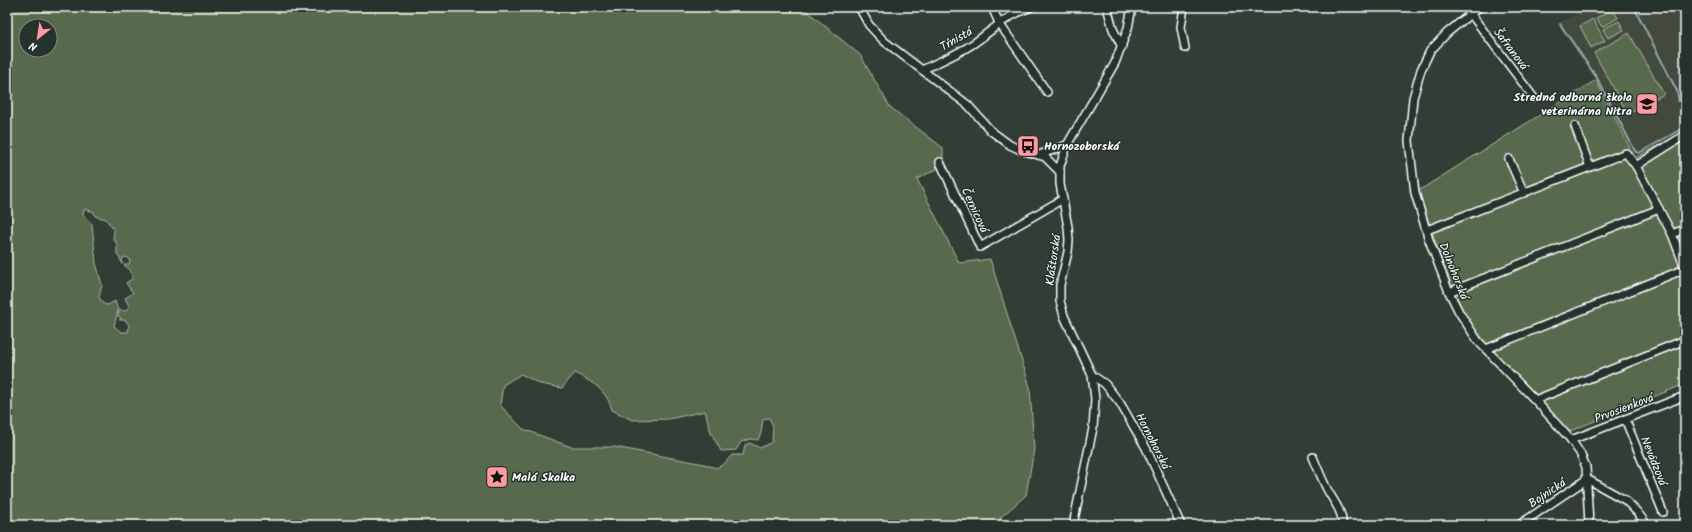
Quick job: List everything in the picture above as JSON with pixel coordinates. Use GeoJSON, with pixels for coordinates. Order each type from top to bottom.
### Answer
{"type":"FeatureCollection","features":[{"type":"Feature","properties":{"kind":"street"},"geometry":{"type":"LineString","coordinates":[[859,7],[869,25],[884,41],[968,105],[991,131],[1021,150],[1039,155],[1051,161],[1060,172]]}},
{"type":"Feature","properties":{"kind":"street"},"geometry":{"type":"LineString","coordinates":[[992,7],[999,23],[1047,92]]}},
{"type":"Feature","properties":{"kind":"street","name":"Tŕnistá"},"geometry":{"type":"LineString","coordinates":[[922,70],[976,42],[999,23],[1021,10],[1031,7]]}},
{"type":"Feature","properties":{"kind":"street"},"geometry":{"type":"LineString","coordinates":[[1107,7],[1113,29],[1122,47]]}},
{"type":"Feature","properties":{"kind":"street","name":"Kláštorská"},"geometry":{"type":"LineString","coordinates":[[1073,525],[1094,418],[1095,399],[1092,376],[1064,316],[1060,301],[1060,285],[1068,252],[1069,240],[1060,172],[1061,159],[1067,145],[1111,72],[1122,47],[1132,7]]}},
{"type":"Feature","properties":{"kind":"street"},"geometry":{"type":"LineString","coordinates":[[1184,7],[1181,27],[1185,48]]}},
{"type":"Feature","properties":{"kind":"street","name":"Dolnohorská"},"geometry":{"type":"LineString","coordinates":[[1479,7],[1470,13],[1430,51],[1421,70],[1413,98],[1409,140],[1415,193],[1448,292],[1478,341],[1535,400],[1571,440],[1580,453],[1586,467],[1589,525]]}},
{"type":"Feature","properties":{"kind":"street","name":"Šafranová"},"geometry":{"type":"LineString","coordinates":[[1470,13],[1534,98]]}},
{"type":"Feature","properties":{"kind":"street"},"geometry":{"type":"LineString","coordinates":[[1575,126],[1590,167]]}},
{"type":"Feature","properties":{"kind":"street"},"geometry":{"type":"LineString","coordinates":[[1636,166],[1685,135]]}},
{"type":"Feature","properties":{"kind":"street"},"geometry":{"type":"LineString","coordinates":[[1039,155],[1067,145]]}},
{"type":"Feature","properties":{"kind":"street"},"geometry":{"type":"LineString","coordinates":[[1427,230],[1626,153],[1636,166],[1672,234],[1685,269],[1486,349]]}},
{"type":"Feature","properties":{"kind":"street"},"geometry":{"type":"LineString","coordinates":[[1509,159],[1524,193]]}},
{"type":"Feature","properties":{"kind":"street","name":"Černicová"},"geometry":{"type":"LineString","coordinates":[[940,162],[980,247],[1063,199]]}},
{"type":"Feature","properties":{"kind":"street"},"geometry":{"type":"LineString","coordinates":[[1448,292],[1659,210]]}},
{"type":"Feature","properties":{"kind":"street"},"geometry":{"type":"LineString","coordinates":[[1672,234],[1685,229]]}},
{"type":"Feature","properties":{"kind":"street"},"geometry":{"type":"LineString","coordinates":[[1535,400],[1685,340]]}},
{"type":"Feature","properties":{"kind":"street","name":"Hornohorská"},"geometry":{"type":"LineString","coordinates":[[1092,376],[1105,384],[1120,403],[1146,448],[1181,525]]}},
{"type":"Feature","properties":{"kind":"street","name":"Prvosienková"},"geometry":{"type":"LineString","coordinates":[[1571,440],[1685,396]]}},
{"type":"Feature","properties":{"kind":"street","name":"Nevädzová"},"geometry":{"type":"LineString","coordinates":[[1625,419],[1663,512]]}},
{"type":"Feature","properties":{"kind":"street"},"geometry":{"type":"LineString","coordinates":[[1313,457],[1326,489],[1337,507],[1342,525]]}},
{"type":"Feature","properties":{"kind":"street"},"geometry":{"type":"LineString","coordinates":[[1587,479],[1625,500],[1647,525]]}},
{"type":"Feature","properties":{"kind":"street","name":"Bojnická"},"geometry":{"type":"LineString","coordinates":[[1519,525],[1587,479]]}},
{"type":"Feature","properties":{"kind":"shaded area","name":"Stredná odborná škola veterinárna Nitra"},"geometry":{"type":"Polygon","coordinates":[[[1589,7],[1685,7],[1685,129],[1635,158],[1596,80],[1557,24],[1589,7]]]}},
{"type":"Feature","properties":{"kind":"green space"},"geometry":{"type":"Polygon","coordinates":[[[7,7],[802,7],[860,55],[890,107],[943,148],[943,159],[936,163],[937,169],[917,179],[959,263],[990,259],[1030,387],[1034,450],[1026,495],[1000,518],[1004,525],[7,525],[7,7]],[[85,209],[83,213],[85,218],[92,224],[96,263],[102,285],[99,297],[103,304],[108,305],[115,301],[118,310],[114,326],[121,332],[128,332],[129,325],[125,320],[119,320],[121,318],[118,316],[119,310],[126,311],[129,306],[125,298],[133,293],[126,283],[133,278],[130,270],[124,265],[129,264],[130,260],[127,257],[123,258],[123,264],[117,254],[117,244],[113,238],[114,230],[106,219],[95,216],[94,212],[85,209]],[[575,373],[562,388],[540,384],[521,374],[503,385],[500,405],[523,429],[571,447],[615,447],[704,464],[716,468],[724,464],[732,455],[743,455],[745,445],[750,443],[760,448],[772,442],[773,426],[769,418],[763,419],[761,433],[758,440],[750,439],[741,442],[736,450],[721,451],[711,433],[705,411],[669,419],[632,420],[612,410],[606,397],[598,387],[575,373]]]}},
{"type":"Feature","properties":{"kind":"green space"},"geometry":{"type":"Polygon","coordinates":[[[1613,9],[1618,18],[1602,27],[1596,18],[1613,9]]]}},
{"type":"Feature","properties":{"kind":"green space"},"geometry":{"type":"Polygon","coordinates":[[[1593,19],[1605,41],[1591,48],[1580,26],[1593,19]]]}},
{"type":"Feature","properties":{"kind":"green space"},"geometry":{"type":"Polygon","coordinates":[[[1619,21],[1624,30],[1608,38],[1603,29],[1619,21]]]}},
{"type":"Feature","properties":{"kind":"green space"},"geometry":{"type":"Polygon","coordinates":[[[1629,33],[1664,94],[1628,114],[1594,53],[1629,33]]]}},
{"type":"Feature","properties":{"kind":"green space"},"geometry":{"type":"Polygon","coordinates":[[[1596,80],[1635,158],[1685,131],[1685,384],[1568,432],[1498,358],[1467,319],[1451,286],[1418,191],[1596,80]]]}},
{"type":"Feature","properties":{"kind":"waterway"},"geometry":{"type":"LineString","coordinates":[[1634,7],[1677,91],[1679,102]]}},
{"type":"Feature","properties":{"kind":"waterway"},"geometry":{"type":"LineString","coordinates":[[1560,24],[1597,78],[1635,151],[1639,153],[1685,127]]}},
{"type":"Feature","properties":{"kind":"place","name":"Stredná odborná škola veterinárna Nitra"},"geometry":{"type":"Point","coordinates":[1647,104]}},
{"type":"Feature","properties":{"kind":"place","name":"Hornozoborská"},"geometry":{"type":"Point","coordinates":[1028,146]}},
{"type":"Feature","properties":{"kind":"place","name":"Malá Skalka"},"geometry":{"type":"Point","coordinates":[497,477]}}]}
